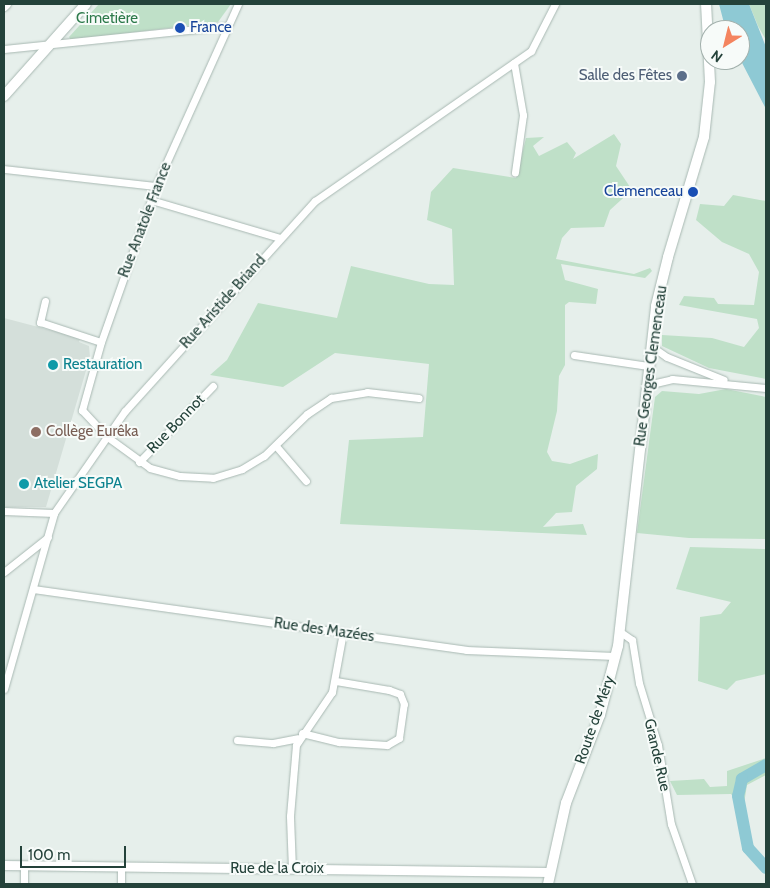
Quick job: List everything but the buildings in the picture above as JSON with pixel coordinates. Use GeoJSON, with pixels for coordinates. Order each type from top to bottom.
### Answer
{"type":"FeatureCollection","features":[{"type":"Feature","properties":{"kind":"main road"},"geometry":{"type":"LineString","coordinates":[[4,96],[86,4]]}},
{"type":"Feature","properties":{"kind":"main road","name":"Rue Georges Clemenceau"},"geometry":{"type":"LineString","coordinates":[[628,554],[651,346],[668,257],[704,137],[710,82],[706,4]]}},
{"type":"Feature","properties":{"kind":"main road","name":"Route de Méry"},"geometry":{"type":"LineString","coordinates":[[548,884],[549,872],[566,803],[600,715],[615,656],[620,630],[628,554]]}},
{"type":"Feature","properties":{"kind":"street"},"geometry":{"type":"LineString","coordinates":[[4,7],[7,4]]}},
{"type":"Feature","properties":{"kind":"street","name":"Rue Anatole France"},"geometry":{"type":"LineString","coordinates":[[106,436],[82,410],[101,342],[156,186],[238,4]]}},
{"type":"Feature","properties":{"kind":"street","name":"Rue Aristide Briand"},"geometry":{"type":"LineString","coordinates":[[4,689],[54,513],[125,411],[280,238],[325,193],[514,63],[535,46],[555,4]]}},
{"type":"Feature","properties":{"kind":"street"},"geometry":{"type":"LineString","coordinates":[[4,49],[48,47],[227,26]]}},
{"type":"Feature","properties":{"kind":"street"},"geometry":{"type":"LineString","coordinates":[[514,63],[523,115],[514,172]]}},
{"type":"Feature","properties":{"kind":"street"},"geometry":{"type":"LineString","coordinates":[[4,169],[156,186]]}},
{"type":"Feature","properties":{"kind":"street"},"geometry":{"type":"LineString","coordinates":[[151,200],[280,238]]}},
{"type":"Feature","properties":{"kind":"street"},"geometry":{"type":"LineString","coordinates":[[45,301],[40,322],[101,342]]}},
{"type":"Feature","properties":{"kind":"street"},"geometry":{"type":"LineString","coordinates":[[651,346],[666,357],[729,382]]}},
{"type":"Feature","properties":{"kind":"street"},"geometry":{"type":"LineString","coordinates":[[574,355],[648,366]]}},
{"type":"Feature","properties":{"kind":"street"},"geometry":{"type":"LineString","coordinates":[[647,385],[672,379],[729,382],[766,388]]}},
{"type":"Feature","properties":{"kind":"street","name":"Rue Bonnot"},"geometry":{"type":"LineString","coordinates":[[139,462],[213,386]]}},
{"type":"Feature","properties":{"kind":"street"},"geometry":{"type":"LineString","coordinates":[[106,436],[139,462],[164,474],[213,478],[242,469],[276,446],[319,405],[342,394],[367,392],[419,398]]}},
{"type":"Feature","properties":{"kind":"street"},"geometry":{"type":"LineString","coordinates":[[276,446],[306,481]]}},
{"type":"Feature","properties":{"kind":"street"},"geometry":{"type":"LineString","coordinates":[[4,511],[54,513]]}},
{"type":"Feature","properties":{"kind":"street"},"geometry":{"type":"LineString","coordinates":[[4,572],[26,552],[48,538]]}},
{"type":"Feature","properties":{"kind":"street"},"geometry":{"type":"LineString","coordinates":[[26,552],[43,555]]}},
{"type":"Feature","properties":{"kind":"street","name":"Rue des Mazées"},"geometry":{"type":"LineString","coordinates":[[33,589],[466,650],[615,656]]}},
{"type":"Feature","properties":{"kind":"street","name":"Grande Rue"},"geometry":{"type":"LineString","coordinates":[[620,630],[632,640],[641,690],[658,745],[671,824],[692,884]]}},
{"type":"Feature","properties":{"kind":"street"},"geometry":{"type":"LineString","coordinates":[[292,869],[290,816],[300,736],[323,708],[336,681],[343,632]]}},
{"type":"Feature","properties":{"kind":"street"},"geometry":{"type":"LineString","coordinates":[[237,740],[272,743],[300,736],[339,742],[387,745],[399,738],[404,704],[400,694],[390,690],[336,681]]}},
{"type":"Feature","properties":{"kind":"street","name":"Rue de la Croix"},"geometry":{"type":"LineString","coordinates":[[4,865],[121,869],[549,872]]}},
{"type":"Feature","properties":{"kind":"street"},"geometry":{"type":"LineString","coordinates":[[24,866],[24,884]]}},
{"type":"Feature","properties":{"kind":"street"},"geometry":{"type":"LineString","coordinates":[[121,869],[121,884]]}},
{"type":"Feature","properties":{"kind":"shaded area","name":"Collège Eurêka"},"geometry":{"type":"Polygon","coordinates":[[[4,318],[80,338],[79,342],[89,346],[90,357],[46,507],[4,507],[4,318]]]}},
{"type":"Feature","properties":{"kind":"green space","name":"Cimetière"},"geometry":{"type":"Polygon","coordinates":[[[99,4],[231,4],[218,22],[71,40],[69,37],[99,4]]]}},
{"type":"Feature","properties":{"kind":"green space"},"geometry":{"type":"Polygon","coordinates":[[[749,4],[766,4],[766,40],[758,26],[749,4]]]}},
{"type":"Feature","properties":{"kind":"green space"},"geometry":{"type":"Polygon","coordinates":[[[614,134],[621,144],[616,166],[632,190],[610,210],[604,227],[571,228],[562,238],[556,259],[634,274],[650,268],[652,271],[645,278],[561,264],[565,280],[598,289],[596,304],[569,302],[565,305],[565,365],[559,376],[557,411],[547,452],[552,461],[570,464],[598,454],[597,469],[576,486],[572,512],[556,513],[543,527],[583,524],[587,535],[340,524],[349,440],[423,437],[429,364],[335,353],[283,387],[210,375],[227,360],[258,303],[337,318],[351,266],[429,284],[454,285],[452,229],[427,220],[431,192],[453,168],[516,178],[526,138],[544,137],[533,146],[539,156],[567,142],[576,153],[573,159],[614,134]]]}},
{"type":"Feature","properties":{"kind":"green space"},"geometry":{"type":"Polygon","coordinates":[[[733,195],[766,201],[766,379],[709,368],[662,346],[662,335],[712,338],[744,347],[759,328],[757,319],[679,305],[684,296],[714,298],[718,304],[754,305],[759,272],[749,254],[722,242],[696,220],[700,204],[724,206],[733,195]]]}},
{"type":"Feature","properties":{"kind":"green space"},"geometry":{"type":"Polygon","coordinates":[[[726,389],[766,397],[766,539],[689,538],[637,533],[655,397],[662,391],[699,394],[726,389]]]}},
{"type":"Feature","properties":{"kind":"green space"},"geometry":{"type":"Polygon","coordinates":[[[690,547],[766,549],[766,674],[736,681],[727,690],[698,681],[700,617],[721,614],[731,602],[676,589],[690,547]]]}},
{"type":"Feature","properties":{"kind":"green space"},"geometry":{"type":"Polygon","coordinates":[[[766,758],[766,775],[747,785],[743,810],[731,794],[677,795],[670,781],[704,779],[710,787],[727,786],[727,771],[766,758]]]}},
{"type":"Feature","properties":{"kind":"water"},"geometry":{"type":"Polygon","coordinates":[[[719,4],[749,4],[766,47],[766,109],[746,70],[750,70],[750,20],[723,20],[719,4]]]}},
{"type":"Feature","properties":{"kind":"waterway"},"geometry":{"type":"LineString","coordinates":[[766,765],[742,779],[738,796],[748,848],[766,868]]}},
{"type":"Feature","properties":{"kind":"place","name":"France"},"geometry":{"type":"Point","coordinates":[180,28]}},
{"type":"Feature","properties":{"kind":"place","name":"Salle des Fêtes"},"geometry":{"type":"Point","coordinates":[682,76]}},
{"type":"Feature","properties":{"kind":"place","name":"Clemenceau"},"geometry":{"type":"Point","coordinates":[693,192]}},
{"type":"Feature","properties":{"kind":"place","name":"Restauration"},"geometry":{"type":"Point","coordinates":[53,365]}},
{"type":"Feature","properties":{"kind":"place","name":"Collège Eurêka"},"geometry":{"type":"Point","coordinates":[36,432]}},
{"type":"Feature","properties":{"kind":"place","name":"Atelier SEGPA"},"geometry":{"type":"Point","coordinates":[24,484]}}]}
